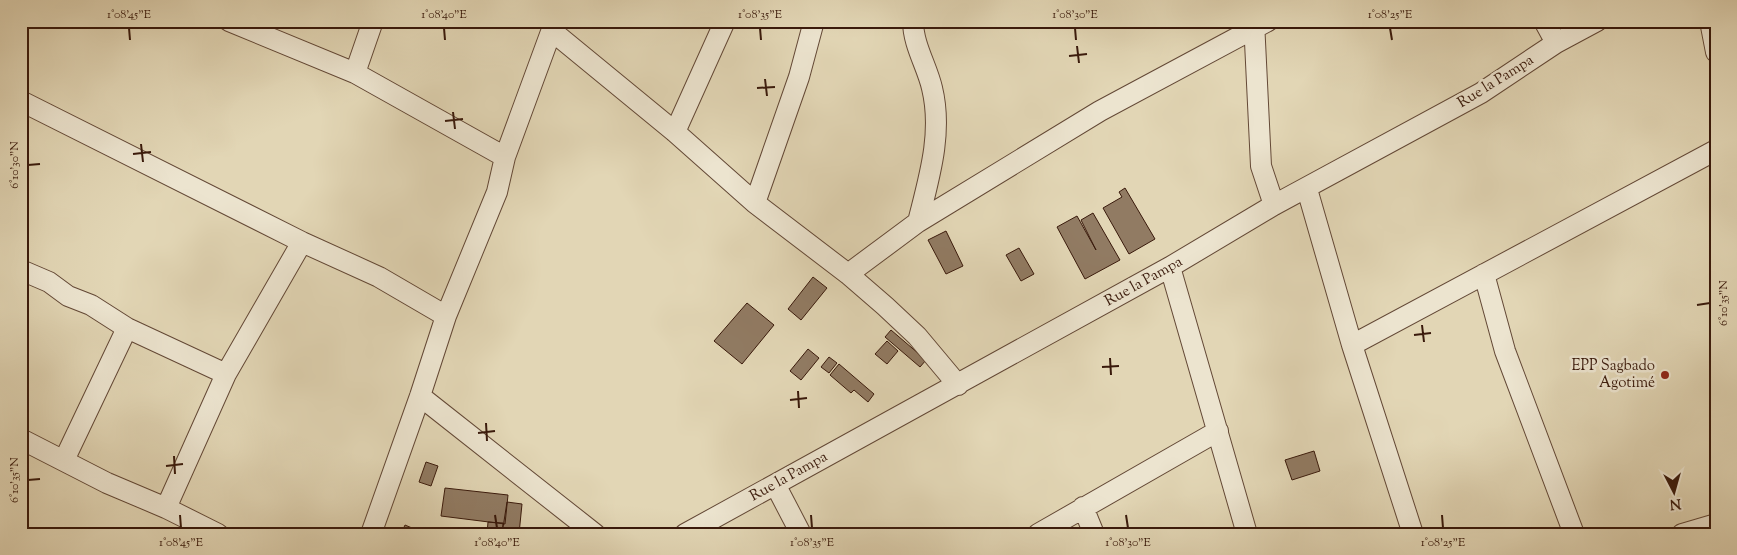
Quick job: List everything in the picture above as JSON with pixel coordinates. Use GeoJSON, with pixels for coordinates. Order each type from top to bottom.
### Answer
{"type":"FeatureCollection","features":[{"type":"Feature","properties":{"kind":"street"},"geometry":{"type":"LineString","coordinates":[[229,21],[355,73],[505,157]]}},
{"type":"Feature","properties":{"kind":"street"},"geometry":{"type":"LineString","coordinates":[[355,73],[373,21]]}},
{"type":"Feature","properties":{"kind":"street"},"geometry":{"type":"LineString","coordinates":[[675,132],[725,21]]}},
{"type":"Feature","properties":{"kind":"street"},"geometry":{"type":"LineString","coordinates":[[755,203],[799,77],[814,21]]}},
{"type":"Feature","properties":{"kind":"street"},"geometry":{"type":"LineString","coordinates":[[913,21],[917,46],[932,87],[937,120],[930,171],[918,222]]}},
{"type":"Feature","properties":{"kind":"street"},"geometry":{"type":"LineString","coordinates":[[1544,21],[1556,44]]}},
{"type":"Feature","properties":{"kind":"street","name":"Rue la Pampa"},"geometry":{"type":"LineString","coordinates":[[685,534],[776,486],[1170,267],[1274,205],[1307,189],[1481,93],[1556,44],[1598,21]]}},
{"type":"Feature","properties":{"kind":"street"},"geometry":{"type":"LineString","coordinates":[[1710,21],[1716,52]]}},
{"type":"Feature","properties":{"kind":"street"},"geometry":{"type":"LineString","coordinates":[[848,274],[918,222],[1100,111],[1259,24],[1261,166],[1274,205]]}},
{"type":"Feature","properties":{"kind":"street"},"geometry":{"type":"LineString","coordinates":[[371,534],[446,316],[497,192],[505,157],[554,26],[755,203],[848,274],[917,336],[958,385]]}},
{"type":"Feature","properties":{"kind":"street"},"geometry":{"type":"LineString","coordinates":[[21,101],[302,242],[379,277],[446,316]]}},
{"type":"Feature","properties":{"kind":"street"},"geometry":{"type":"LineString","coordinates":[[1352,345],[1716,150]]}},
{"type":"Feature","properties":{"kind":"street"},"geometry":{"type":"LineString","coordinates":[[1307,189],[1352,345],[1413,534]]}},
{"type":"Feature","properties":{"kind":"street"},"geometry":{"type":"LineString","coordinates":[[166,508],[226,374],[302,242]]}},
{"type":"Feature","properties":{"kind":"street"},"geometry":{"type":"LineString","coordinates":[[1170,267],[1247,534]]}},
{"type":"Feature","properties":{"kind":"street"},"geometry":{"type":"LineString","coordinates":[[21,270],[49,282],[68,296],[91,306],[127,328],[226,374]]}},
{"type":"Feature","properties":{"kind":"street"},"geometry":{"type":"LineString","coordinates":[[1484,274],[1505,351],[1574,534]]}},
{"type":"Feature","properties":{"kind":"street"},"geometry":{"type":"LineString","coordinates":[[62,459],[67,454],[127,328]]}},
{"type":"Feature","properties":{"kind":"street"},"geometry":{"type":"LineString","coordinates":[[420,396],[595,534]]}},
{"type":"Feature","properties":{"kind":"street"},"geometry":{"type":"LineString","coordinates":[[1038,534],[1218,430]]}},
{"type":"Feature","properties":{"kind":"street"},"geometry":{"type":"LineString","coordinates":[[21,439],[107,483],[166,508],[218,534]]}},
{"type":"Feature","properties":{"kind":"street"},"geometry":{"type":"LineString","coordinates":[[776,486],[782,502],[801,534]]}},
{"type":"Feature","properties":{"kind":"street"},"geometry":{"type":"LineString","coordinates":[[1084,507],[1094,534]]}},
{"type":"Feature","properties":{"kind":"street"},"geometry":{"type":"LineString","coordinates":[[1682,534],[1716,524]]}},
{"type":"Feature","properties":{"kind":"building"},"geometry":{"type":"Polygon","coordinates":[[[1125,188],[1155,239],[1129,254],[1103,208],[1122,197],[1119,192],[1125,188]]]}},
{"type":"Feature","properties":{"kind":"building"},"geometry":{"type":"Polygon","coordinates":[[[1093,213],[1120,260],[1085,279],[1057,227],[1077,216],[1096,250],[1081,220],[1093,213]]]}},
{"type":"Feature","properties":{"kind":"building"},"geometry":{"type":"Polygon","coordinates":[[[946,231],[963,266],[946,274],[928,240],[946,231]]]}},
{"type":"Feature","properties":{"kind":"building"},"geometry":{"type":"Polygon","coordinates":[[[1019,248],[1034,274],[1021,281],[1006,255],[1019,248]]]}},
{"type":"Feature","properties":{"kind":"building"},"geometry":{"type":"Polygon","coordinates":[[[813,277],[827,288],[801,320],[788,309],[813,277]]]}},
{"type":"Feature","properties":{"kind":"building"},"geometry":{"type":"Polygon","coordinates":[[[747,303],[774,325],[742,364],[714,341],[747,303]]]}},
{"type":"Feature","properties":{"kind":"building"},"geometry":{"type":"Polygon","coordinates":[[[891,330],[926,360],[920,367],[885,337],[891,330]]]}},
{"type":"Feature","properties":{"kind":"building"},"geometry":{"type":"Polygon","coordinates":[[[887,341],[898,351],[887,364],[875,354],[887,341]]]}},
{"type":"Feature","properties":{"kind":"building"},"geometry":{"type":"Polygon","coordinates":[[[808,349],[819,358],[801,380],[790,371],[808,349]]]}},
{"type":"Feature","properties":{"kind":"building"},"geometry":{"type":"Polygon","coordinates":[[[829,357],[837,363],[829,373],[821,367],[829,357]]]}},
{"type":"Feature","properties":{"kind":"building"},"geometry":{"type":"Polygon","coordinates":[[[839,364],[874,394],[868,402],[854,390],[851,393],[830,375],[839,364]]]}},
{"type":"Feature","properties":{"kind":"building"},"geometry":{"type":"Polygon","coordinates":[[[1314,451],[1320,471],[1292,480],[1285,460],[1314,451]]]}},
{"type":"Feature","properties":{"kind":"building"},"geometry":{"type":"Polygon","coordinates":[[[426,462],[438,466],[431,486],[419,482],[426,462]]]}},
{"type":"Feature","properties":{"kind":"building"},"geometry":{"type":"Polygon","coordinates":[[[445,488],[508,495],[505,524],[441,516],[445,488]]]}},
{"type":"Feature","properties":{"kind":"building"},"geometry":{"type":"Polygon","coordinates":[[[507,502],[522,504],[519,534],[502,534],[507,502]]]}},
{"type":"Feature","properties":{"kind":"building"},"geometry":{"type":"Polygon","coordinates":[[[488,522],[503,523],[502,534],[487,534],[488,522]]]}},
{"type":"Feature","properties":{"kind":"building"},"geometry":{"type":"Polygon","coordinates":[[[405,525],[412,528],[410,534],[401,534],[405,525]]]}},
{"type":"Feature","properties":{"kind":"place","name":"EPP Sagbado Agotimé"},"geometry":{"type":"Point","coordinates":[1665,375]}}]}
